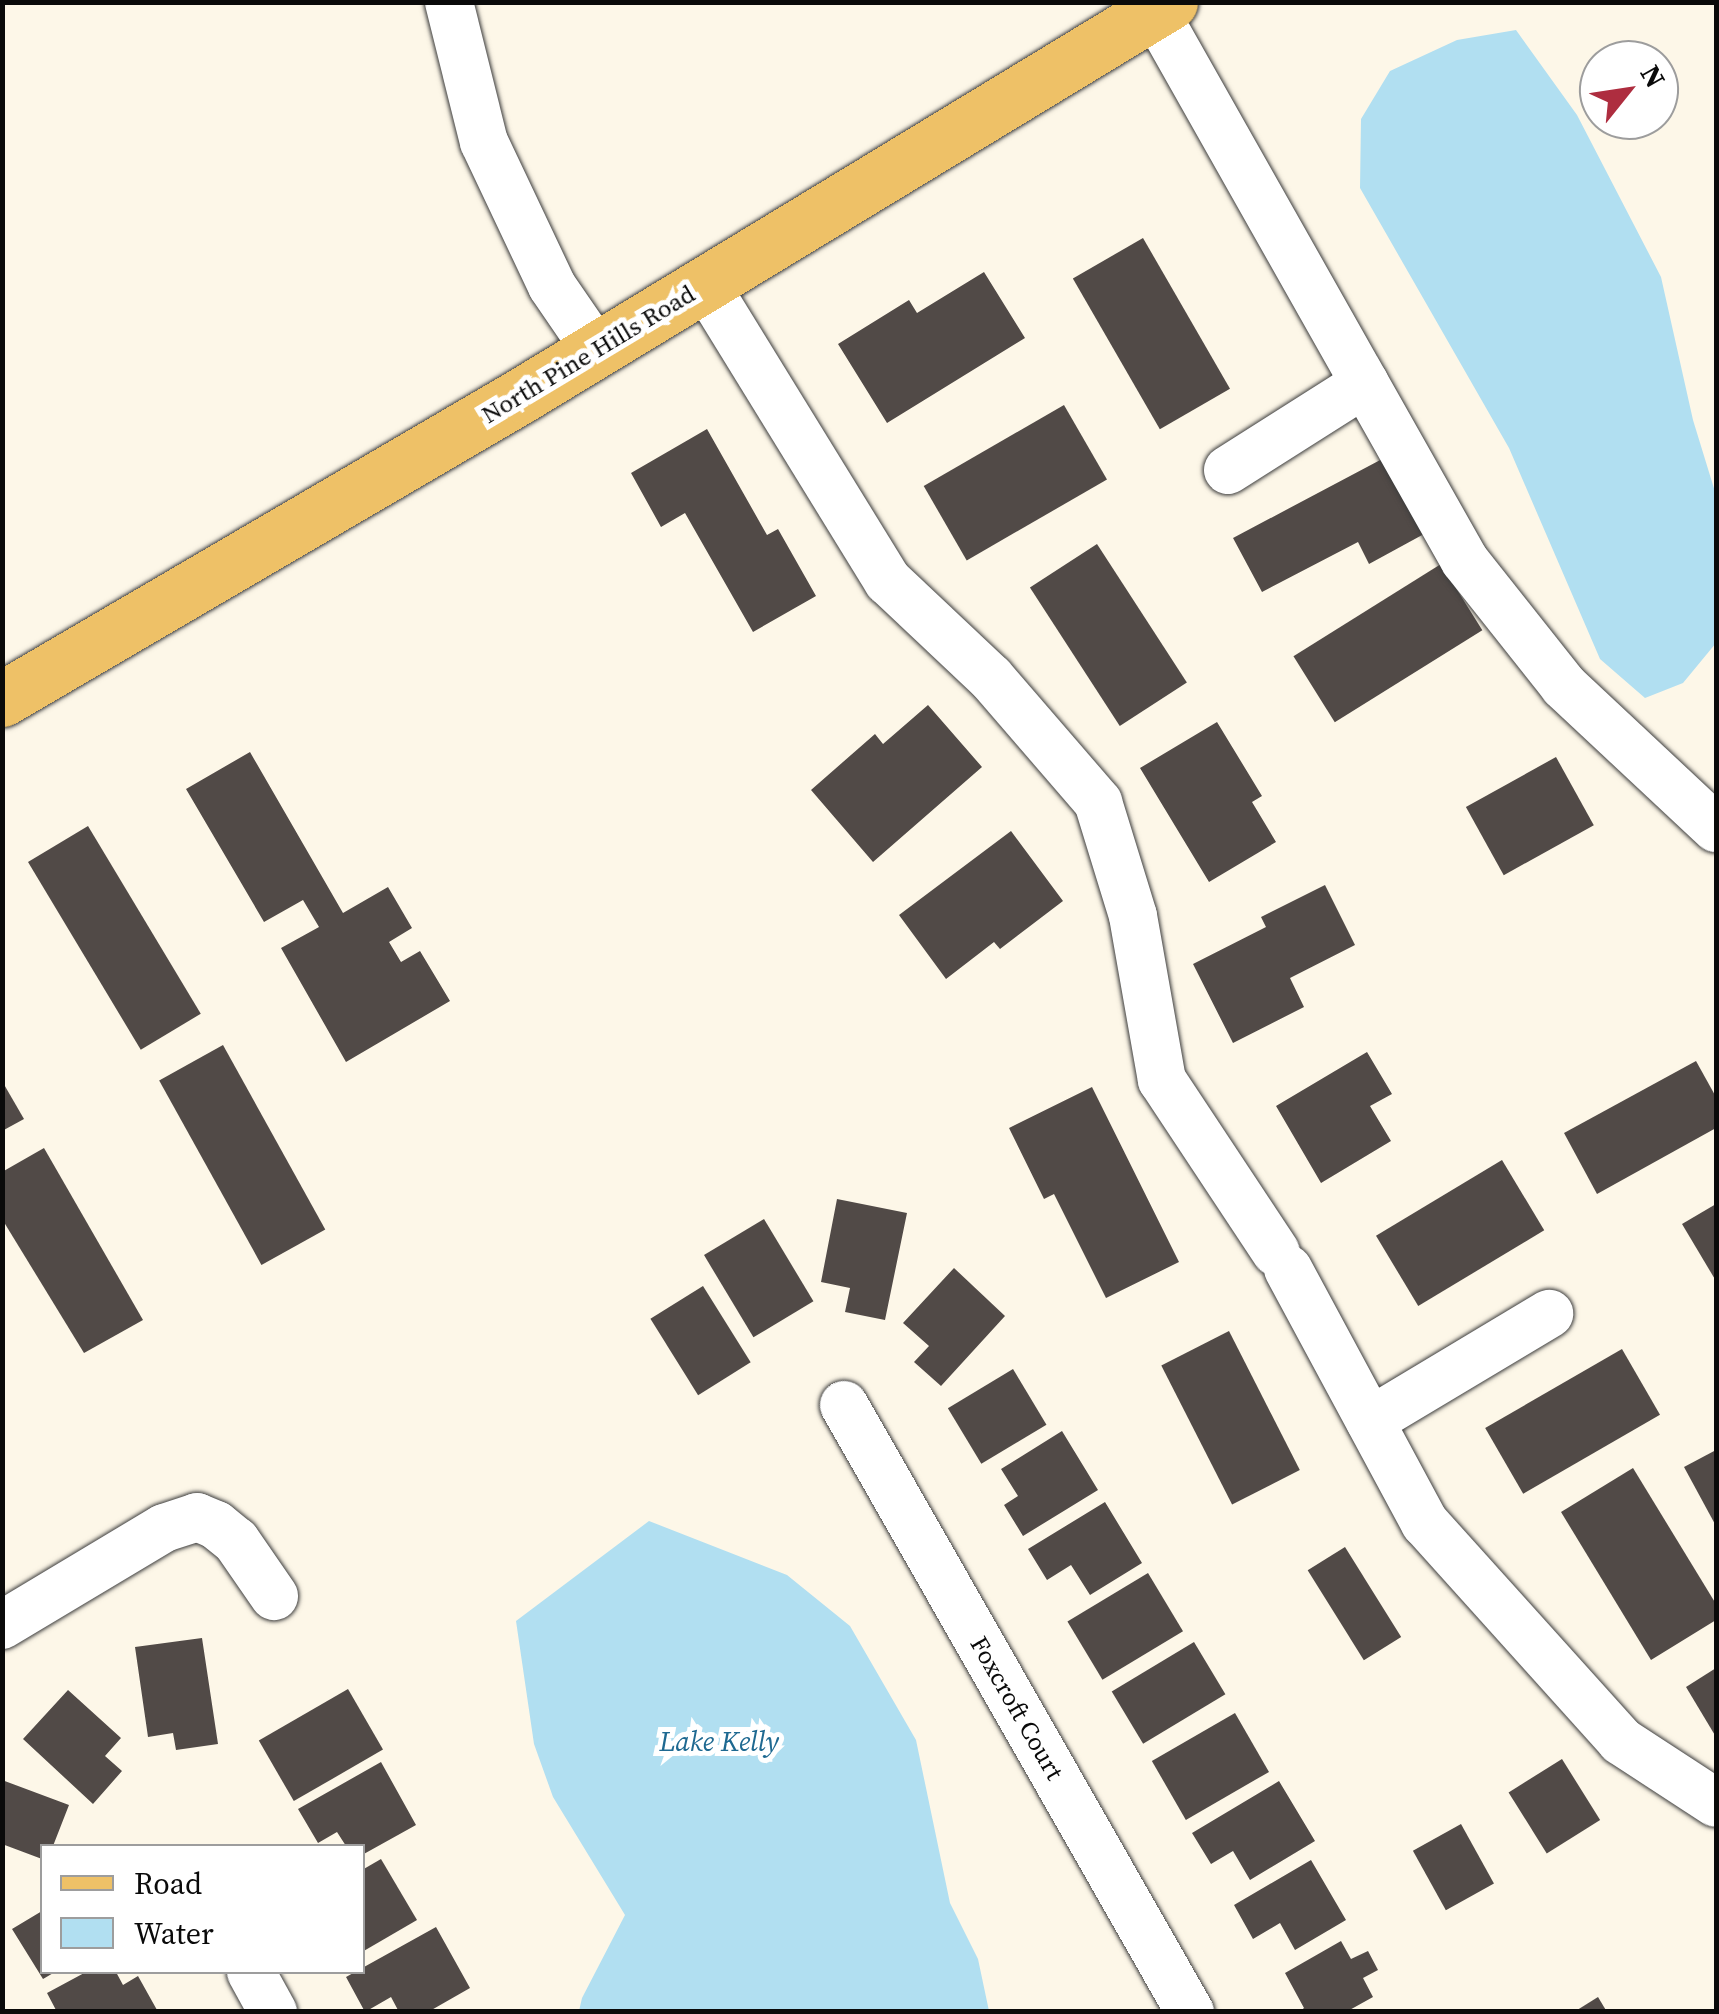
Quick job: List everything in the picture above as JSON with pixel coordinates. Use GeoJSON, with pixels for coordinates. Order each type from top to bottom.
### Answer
{"type":"FeatureCollection","features":[{"type":"Feature","properties":{"kind":"main road","name":"North Pine Hills Road"},"geometry":{"type":"LineString","coordinates":[[2,699],[596,350],[1162,7]]}},
{"type":"Feature","properties":{"kind":"street"},"geometry":{"type":"LineString","coordinates":[[449,2],[484,142],[552,286],[596,350]]}},
{"type":"Feature","properties":{"kind":"street"},"geometry":{"type":"LineString","coordinates":[[1162,7],[1465,561],[1550,670],[1716,828]]}},
{"type":"Feature","properties":{"kind":"street"},"geometry":{"type":"LineString","coordinates":[[705,284],[888,581],[990,678],[1098,802],[1133,916],[1162,1080],[1282,1261],[1425,1522],[1622,1741],[1716,1802]]}},
{"type":"Feature","properties":{"kind":"street"},"geometry":{"type":"LineString","coordinates":[[1228,470],[1365,383]]}},
{"type":"Feature","properties":{"kind":"street"},"geometry":{"type":"LineString","coordinates":[[1370,1421],[1549,1314]]}},
{"type":"Feature","properties":{"kind":"street","name":"Foxcroft Court"},"geometry":{"type":"LineString","coordinates":[[844,1405],[1190,2012]]}},
{"type":"Feature","properties":{"kind":"street"},"geometry":{"type":"LineString","coordinates":[[2,1625],[186,1518],[206,1519],[225,1532],[274,1596]]}},
{"type":"Feature","properties":{"kind":"street"},"geometry":{"type":"LineString","coordinates":[[253,1974],[273,2012]]}},
{"type":"Feature","properties":{"kind":"water"},"geometry":{"type":"Polygon","coordinates":[[[1516,30],[1577,115],[1579,140],[1590,140],[1661,277],[1693,420],[1716,495],[1716,643],[1683,683],[1645,698],[1600,659],[1509,448],[1360,188],[1361,119],[1390,71],[1457,40],[1516,30]]]}},
{"type":"Feature","properties":{"kind":"water","name":"Lake Kelly"},"geometry":{"type":"Polygon","coordinates":[[[649,1521],[787,1575],[850,1626],[916,1740],[950,1903],[978,1959],[989,2011],[579,2011],[625,1915],[553,1797],[534,1744],[516,1621],[649,1521]]]}},
{"type":"Feature","properties":{"kind":"building"},"geometry":{"type":"Polygon","coordinates":[[[1143,238],[1230,389],[1160,429],[1073,279],[1143,238]]]}},
{"type":"Feature","properties":{"kind":"building"},"geometry":{"type":"Polygon","coordinates":[[[984,272],[1025,338],[887,423],[838,344],[909,300],[917,313],[984,272]]]}},
{"type":"Feature","properties":{"kind":"building"},"geometry":{"type":"Polygon","coordinates":[[[1064,405],[1107,479],[967,560],[924,486],[1064,405]]]}},
{"type":"Feature","properties":{"kind":"building"},"geometry":{"type":"Polygon","coordinates":[[[707,429],[767,535],[778,529],[816,596],[753,632],[685,513],[661,527],[631,473],[707,429]]]}},
{"type":"Feature","properties":{"kind":"building"},"geometry":{"type":"Polygon","coordinates":[[[1384,458],[1424,534],[1369,564],[1358,542],[1262,592],[1233,538],[1384,458]]]}},
{"type":"Feature","properties":{"kind":"building"},"geometry":{"type":"Polygon","coordinates":[[[1097,544],[1187,682],[1120,726],[1030,588],[1097,544]]]}},
{"type":"Feature","properties":{"kind":"building"},"geometry":{"type":"Polygon","coordinates":[[[1441,564],[1482,630],[1335,722],[1293,656],[1441,564]]]}},
{"type":"Feature","properties":{"kind":"building"},"geometry":{"type":"Polygon","coordinates":[[[928,705],[982,767],[873,862],[811,790],[875,734],[883,744],[928,705]]]}},
{"type":"Feature","properties":{"kind":"building"},"geometry":{"type":"Polygon","coordinates":[[[1217,722],[1262,796],[1252,802],[1276,842],[1209,882],[1140,768],[1217,722]]]}},
{"type":"Feature","properties":{"kind":"building"},"geometry":{"type":"Polygon","coordinates":[[[250,752],[343,913],[388,887],[412,928],[389,942],[401,962],[420,951],[450,1001],[346,1062],[281,948],[319,927],[303,900],[264,922],[186,789],[250,752]]]}},
{"type":"Feature","properties":{"kind":"building"},"geometry":{"type":"Polygon","coordinates":[[[1556,757],[1594,825],[1504,875],[1466,807],[1556,757]]]}},
{"type":"Feature","properties":{"kind":"building"},"geometry":{"type":"Polygon","coordinates":[[[88,826],[201,1014],[141,1050],[28,862],[88,826]]]}},
{"type":"Feature","properties":{"kind":"building"},"geometry":{"type":"Polygon","coordinates":[[[1011,831],[1063,901],[1000,949],[994,942],[946,979],[899,915],[1011,831]]]}},
{"type":"Feature","properties":{"kind":"building"},"geometry":{"type":"Polygon","coordinates":[[[1325,885],[1355,945],[1290,978],[1304,1007],[1233,1043],[1193,964],[1266,927],[1261,917],[1325,885]]]}},
{"type":"Feature","properties":{"kind":"building"},"geometry":{"type":"Polygon","coordinates":[[[223,1045],[325,1230],[261,1265],[159,1080],[223,1045]]]}},
{"type":"Feature","properties":{"kind":"building"},"geometry":{"type":"Polygon","coordinates":[[[1367,1052],[1392,1094],[1370,1106],[1391,1141],[1321,1183],[1276,1106],[1367,1052]]]}},
{"type":"Feature","properties":{"kind":"building"},"geometry":{"type":"Polygon","coordinates":[[[1696,1061],[1716,1097],[1716,1128],[1597,1194],[1564,1133],[1696,1061]]]}},
{"type":"Feature","properties":{"kind":"building"},"geometry":{"type":"Polygon","coordinates":[[[2,1081],[24,1119],[2,1131],[2,1081]]]}},
{"type":"Feature","properties":{"kind":"building"},"geometry":{"type":"Polygon","coordinates":[[[1092,1087],[1179,1262],[1106,1298],[1054,1194],[1044,1199],[1009,1128],[1092,1087]]]}},
{"type":"Feature","properties":{"kind":"building"},"geometry":{"type":"Polygon","coordinates":[[[44,1148],[143,1320],[84,1353],[2,1219],[2,1172],[44,1148]]]}},
{"type":"Feature","properties":{"kind":"building"},"geometry":{"type":"Polygon","coordinates":[[[1502,1160],[1544,1230],[1418,1306],[1376,1236],[1502,1160]]]}},
{"type":"Feature","properties":{"kind":"building"},"geometry":{"type":"Polygon","coordinates":[[[837,1199],[907,1213],[885,1320],[845,1312],[850,1288],[821,1282],[837,1199]]]}},
{"type":"Feature","properties":{"kind":"building"},"geometry":{"type":"Polygon","coordinates":[[[1716,1204],[1716,1281],[1682,1224],[1716,1204]]]}},
{"type":"Feature","properties":{"kind":"building"},"geometry":{"type":"Polygon","coordinates":[[[764,1219],[813,1301],[753,1337],[704,1255],[764,1219]]]}},
{"type":"Feature","properties":{"kind":"building"},"geometry":{"type":"Polygon","coordinates":[[[954,1268],[1005,1316],[941,1386],[914,1362],[929,1346],[903,1323],[954,1268]]]}},
{"type":"Feature","properties":{"kind":"building"},"geometry":{"type":"Polygon","coordinates":[[[703,1286],[751,1362],[698,1395],[650,1319],[703,1286]]]}},
{"type":"Feature","properties":{"kind":"building"},"geometry":{"type":"Polygon","coordinates":[[[1229,1331],[1300,1470],[1232,1505],[1161,1366],[1229,1331]]]}},
{"type":"Feature","properties":{"kind":"building"},"geometry":{"type":"Polygon","coordinates":[[[1622,1349],[1660,1415],[1523,1494],[1485,1428],[1622,1349]]]}},
{"type":"Feature","properties":{"kind":"building"},"geometry":{"type":"Polygon","coordinates":[[[1013,1369],[1046,1425],[981,1464],[948,1408],[1013,1369]]]}},
{"type":"Feature","properties":{"kind":"building"},"geometry":{"type":"Polygon","coordinates":[[[1062,1431],[1098,1490],[1023,1536],[1004,1505],[1018,1496],[1001,1469],[1062,1431]]]}},
{"type":"Feature","properties":{"kind":"building"},"geometry":{"type":"Polygon","coordinates":[[[1716,1450],[1716,1526],[1684,1467],[1716,1450]]]}},
{"type":"Feature","properties":{"kind":"building"},"geometry":{"type":"Polygon","coordinates":[[[1633,1468],[1716,1604],[1716,1620],[1651,1660],[1561,1512],[1633,1468]]]}},
{"type":"Feature","properties":{"kind":"building"},"geometry":{"type":"Polygon","coordinates":[[[1105,1502],[1142,1563],[1090,1595],[1071,1565],[1047,1580],[1028,1549],[1105,1502]]]}},
{"type":"Feature","properties":{"kind":"building"},"geometry":{"type":"Polygon","coordinates":[[[1345,1547],[1401,1637],[1364,1660],[1308,1570],[1345,1547]]]}},
{"type":"Feature","properties":{"kind":"building"},"geometry":{"type":"Polygon","coordinates":[[[1148,1573],[1183,1631],[1102,1680],[1067,1621],[1148,1573]]]}},
{"type":"Feature","properties":{"kind":"building"},"geometry":{"type":"Polygon","coordinates":[[[202,1638],[218,1744],[176,1750],[173,1733],[148,1737],[135,1647],[202,1638]]]}},
{"type":"Feature","properties":{"kind":"building"},"geometry":{"type":"Polygon","coordinates":[[[1194,1642],[1225,1694],[1143,1744],[1112,1691],[1194,1642]]]}},
{"type":"Feature","properties":{"kind":"building"},"geometry":{"type":"Polygon","coordinates":[[[1716,1668],[1716,1737],[1686,1687],[1716,1668]]]}},
{"type":"Feature","properties":{"kind":"building"},"geometry":{"type":"Polygon","coordinates":[[[348,1689],[383,1750],[294,1801],[259,1740],[348,1689]]]}},
{"type":"Feature","properties":{"kind":"building"},"geometry":{"type":"Polygon","coordinates":[[[68,1690],[121,1738],[105,1756],[122,1771],[93,1804],[23,1739],[68,1690]]]}},
{"type":"Feature","properties":{"kind":"building"},"geometry":{"type":"Polygon","coordinates":[[[1235,1713],[1269,1772],[1186,1820],[1152,1761],[1235,1713]]]}},
{"type":"Feature","properties":{"kind":"building"},"geometry":{"type":"Polygon","coordinates":[[[1562,1759],[1600,1820],[1547,1853],[1509,1792],[1562,1759]]]}},
{"type":"Feature","properties":{"kind":"building"},"geometry":{"type":"Polygon","coordinates":[[[381,1762],[416,1825],[365,1853],[365,1844],[345,1844],[337,1832],[318,1843],[298,1809],[381,1762]]]}},
{"type":"Feature","properties":{"kind":"building"},"geometry":{"type":"Polygon","coordinates":[[[2,1780],[69,1805],[54,1844],[40,1844],[40,1858],[2,1844],[2,1780]]]}},
{"type":"Feature","properties":{"kind":"building"},"geometry":{"type":"Polygon","coordinates":[[[1279,1781],[1315,1841],[1250,1880],[1233,1851],[1211,1864],[1192,1833],[1279,1781]]]}},
{"type":"Feature","properties":{"kind":"building"},"geometry":{"type":"Polygon","coordinates":[[[1461,1824],[1494,1883],[1446,1910],[1413,1851],[1461,1824]]]}},
{"type":"Feature","properties":{"kind":"building"},"geometry":{"type":"Polygon","coordinates":[[[381,1859],[417,1920],[365,1950],[365,1868],[381,1859]]]}},
{"type":"Feature","properties":{"kind":"building"},"geometry":{"type":"Polygon","coordinates":[[[1311,1860],[1346,1920],[1295,1950],[1280,1923],[1253,1939],[1234,1905],[1311,1860]]]}},
{"type":"Feature","properties":{"kind":"building"},"geometry":{"type":"Polygon","coordinates":[[[40,1912],[40,1974],[52,1974],[43,1979],[12,1929],[40,1912]]]}},
{"type":"Feature","properties":{"kind":"building"},"geometry":{"type":"Polygon","coordinates":[[[436,1927],[470,1988],[428,2012],[399,2012],[391,1997],[365,2012],[346,1977],[365,1974],[365,1966],[436,1927]]]}},
{"type":"Feature","properties":{"kind":"building"},"geometry":{"type":"Polygon","coordinates":[[[1341,1941],[1351,1959],[1368,1951],[1378,1970],[1363,1978],[1373,1997],[1346,2012],[1299,2012],[1304,2008],[1285,1973],[1341,1941]]]}},
{"type":"Feature","properties":{"kind":"building"},"geometry":{"type":"Polygon","coordinates":[[[82,1974],[117,1974],[123,1985],[138,1976],[157,2010],[57,2012],[47,1993],[82,1974]]]}},
{"type":"Feature","properties":{"kind":"building"},"geometry":{"type":"Polygon","coordinates":[[[1598,1997],[1607,2012],[1574,2012],[1598,1997]]]}}]}
